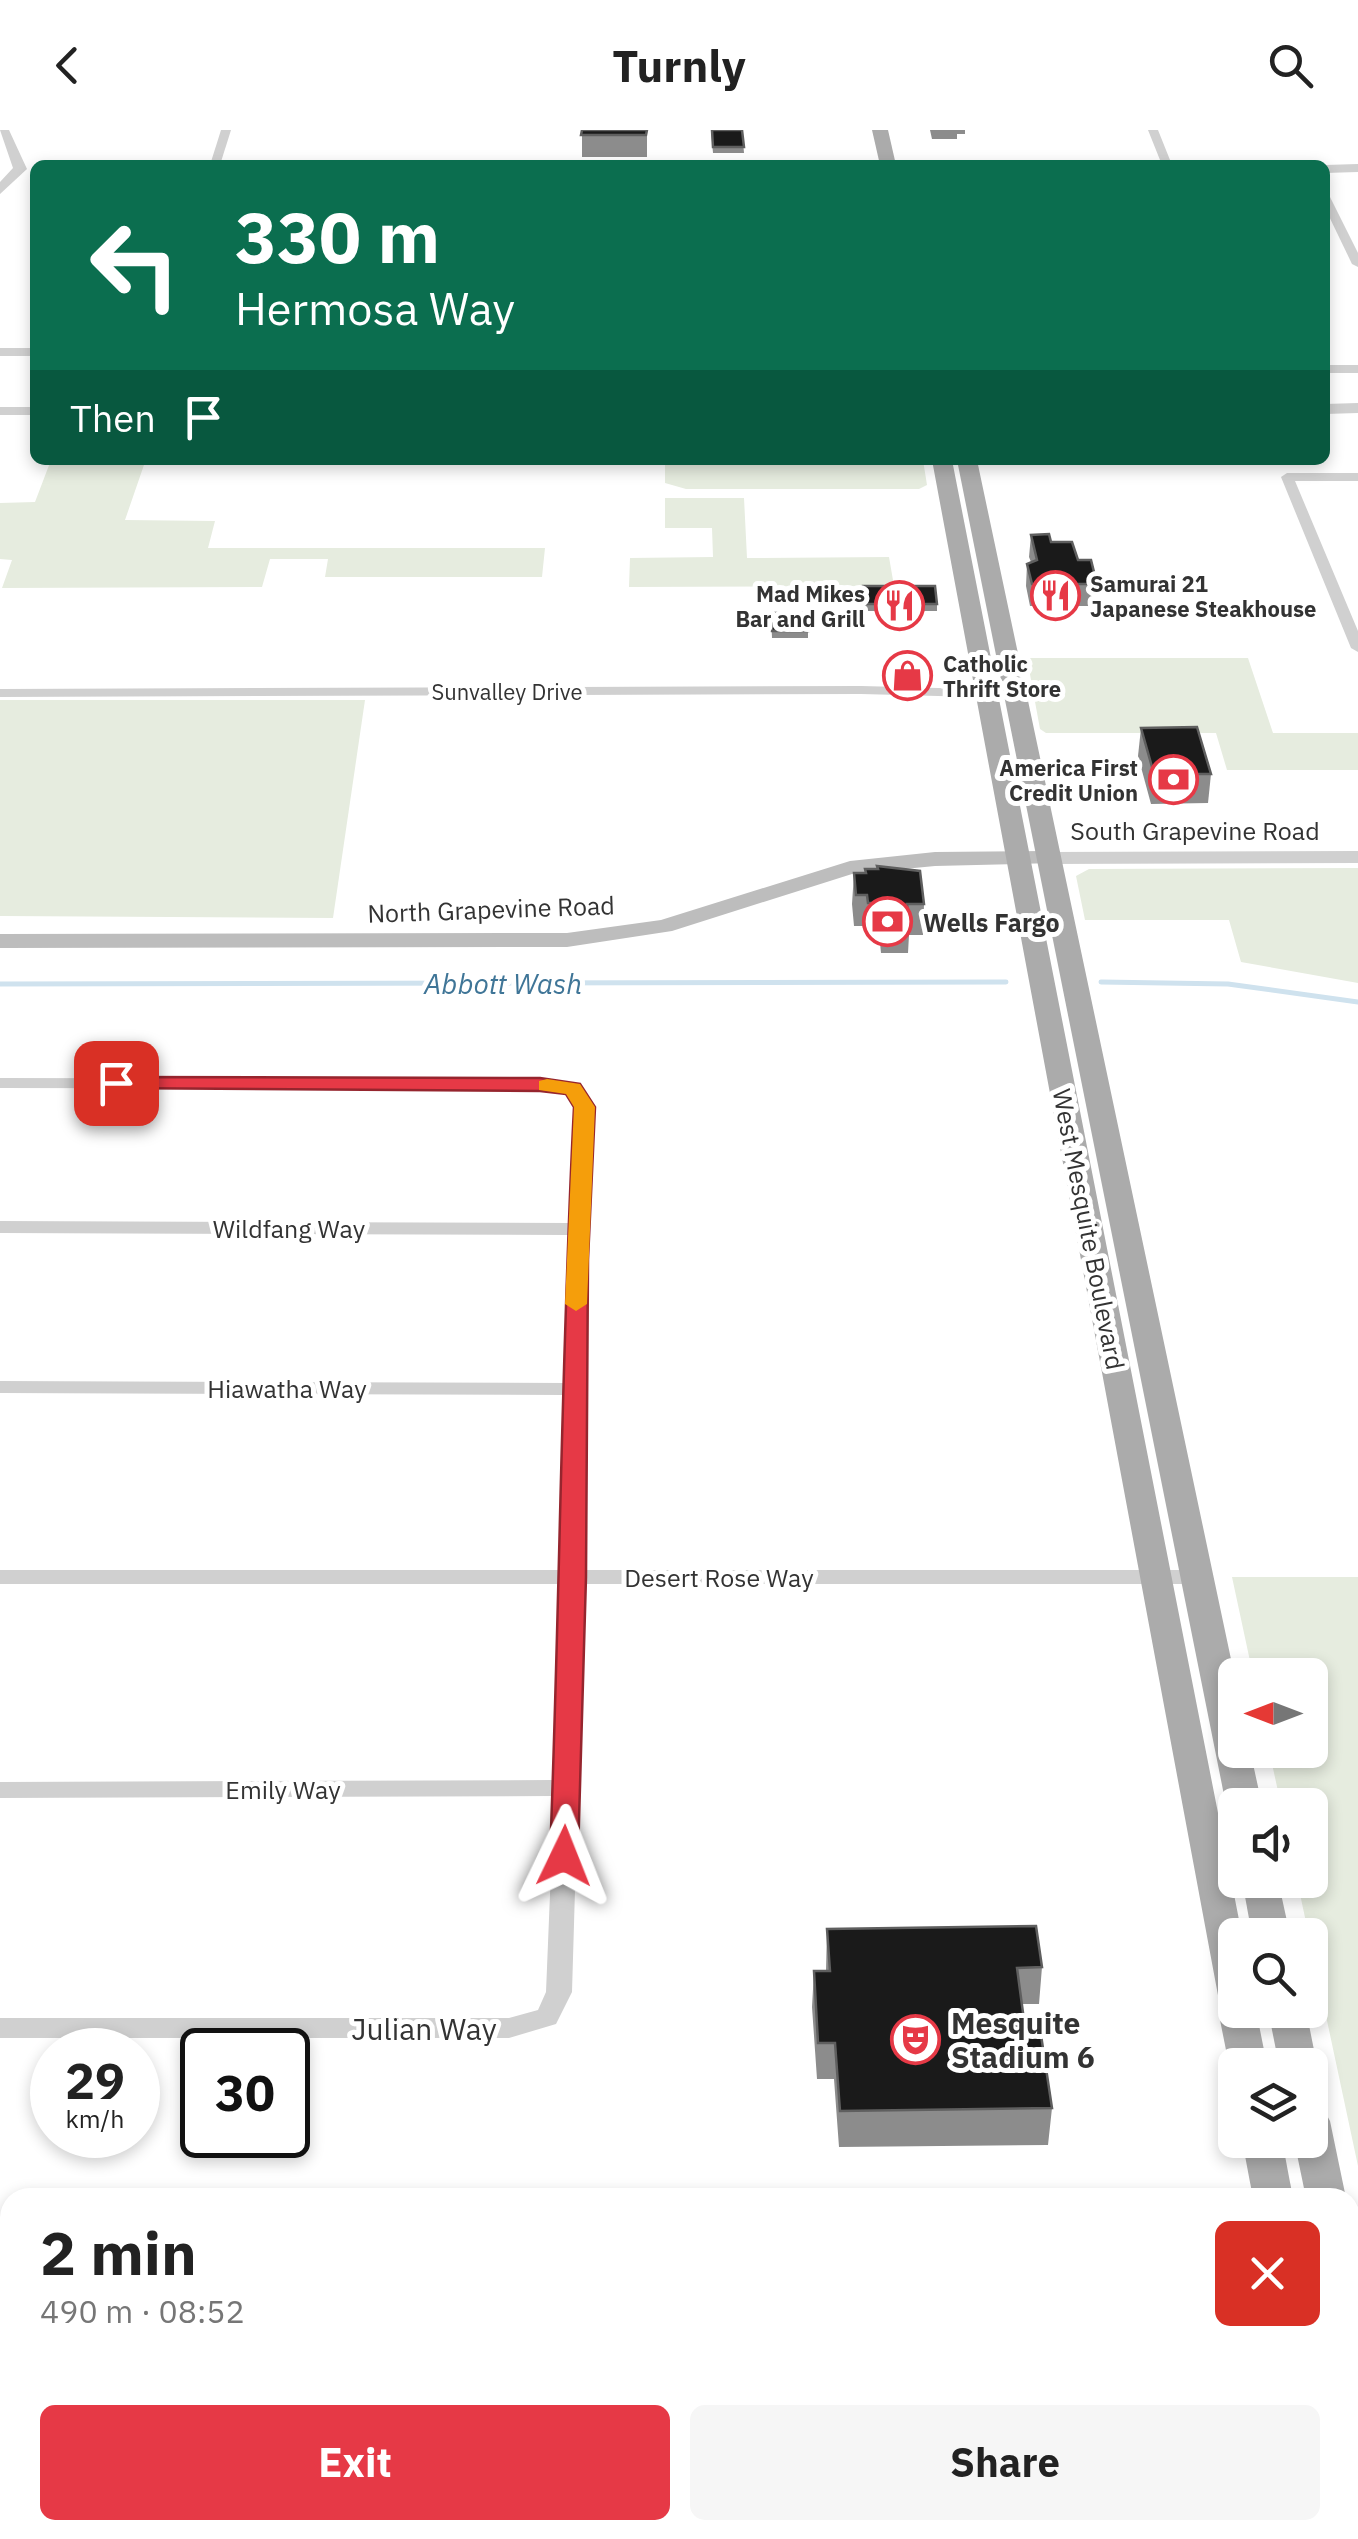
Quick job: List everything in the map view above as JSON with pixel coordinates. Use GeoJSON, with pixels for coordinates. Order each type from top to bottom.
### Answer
{"type":"FeatureCollection","features":[{"type":"Feature","properties":{"kind":"main road"},"geometry":{"type":"LineString","coordinates":[[880,130],[887,160]]}},
{"type":"Feature","properties":{"kind":"main road","name":"West Mesquite Boulevard"},"geometry":{"type":"LineString","coordinates":[[943,465],[986,694],[1114,1169],[1241,1788]]}},
{"type":"Feature","properties":{"kind":"main road","name":"West Mesquite Boulevard"},"geometry":{"type":"LineString","coordinates":[[968,465],[1015,694],[1033,858],[1079,1170],[1220,1918]]}},
{"type":"Feature","properties":{"kind":"main road"},"geometry":{"type":"LineString","coordinates":[[973,623],[1000,623]]}},
{"type":"Feature","properties":{"kind":"main road","name":"North Grapevine Road"},"geometry":{"type":"LineString","coordinates":[[0,941],[566,940],[664,926],[850,868],[894,861],[1033,858]]}},
{"type":"Feature","properties":{"kind":"main road"},"geometry":{"type":"LineString","coordinates":[[1079,1170],[1114,1169]]}},
{"type":"Feature","properties":{"kind":"main road"},"geometry":{"type":"LineString","coordinates":[[1265,2158],[1271,2188]]}},
{"type":"Feature","properties":{"kind":"main road"},"geometry":{"type":"LineString","coordinates":[[1318,2158],[1324,2188]]}},
{"type":"Feature","properties":{"kind":"street"},"geometry":{"type":"LineString","coordinates":[[0,190],[28,168],[3,130]]}},
{"type":"Feature","properties":{"kind":"street"},"geometry":{"type":"LineString","coordinates":[[217,160],[226,130]]}},
{"type":"Feature","properties":{"kind":"street"},"geometry":{"type":"LineString","coordinates":[[1154,130],[1165,160]]}},
{"type":"Feature","properties":{"kind":"street"},"geometry":{"type":"LineString","coordinates":[[1330,168],[1358,168]]}},
{"type":"Feature","properties":{"kind":"street"},"geometry":{"type":"LineString","coordinates":[[1330,206],[1358,264]]}},
{"type":"Feature","properties":{"kind":"street"},"geometry":{"type":"LineString","coordinates":[[1334,214],[1351,214]]}},
{"type":"Feature","properties":{"kind":"street"},"geometry":{"type":"LineString","coordinates":[[0,352],[30,352]]}},
{"type":"Feature","properties":{"kind":"street"},"geometry":{"type":"LineString","coordinates":[[1330,370],[1358,369]]}},
{"type":"Feature","properties":{"kind":"street"},"geometry":{"type":"LineString","coordinates":[[1330,409],[1358,408]]}},
{"type":"Feature","properties":{"kind":"street"},"geometry":{"type":"LineString","coordinates":[[1,412],[30,411]]}},
{"type":"Feature","properties":{"kind":"street"},"geometry":{"type":"LineString","coordinates":[[1358,477],[1288,477],[1358,648]]}},
{"type":"Feature","properties":{"kind":"street","name":"Sunvalley Drive"},"geometry":{"type":"LineString","coordinates":[[0,693],[861,690],[1015,694]]}},
{"type":"Feature","properties":{"kind":"street","name":"South Grapevine Road"},"geometry":{"type":"LineString","coordinates":[[1033,858],[1358,856]]}},
{"type":"Feature","properties":{"kind":"street"},"geometry":{"type":"LineString","coordinates":[[0,1083],[540,1084],[573,1088],[584,1107],[566,1788]]}},
{"type":"Feature","properties":{"kind":"street","name":"Wildfang Way"},"geometry":{"type":"LineString","coordinates":[[0,1227],[578,1228]]}},
{"type":"Feature","properties":{"kind":"street","name":"Hiawatha Way"},"geometry":{"type":"LineString","coordinates":[[0,1388],[574,1389]]}},
{"type":"Feature","properties":{"kind":"street","name":"Desert Rose Way"},"geometry":{"type":"LineString","coordinates":[[0,1577],[1197,1576]]}},
{"type":"Feature","properties":{"kind":"street","name":"Emily Way"},"geometry":{"type":"LineString","coordinates":[[0,1790],[566,1788]]}},
{"type":"Feature","properties":{"kind":"street","name":"Julian Way"},"geometry":{"type":"LineString","coordinates":[[0,2028],[509,2028],[547,2018],[559,1992],[566,1788]]}},
{"type":"Feature","properties":{"kind":"shaded area"},"geometry":{"type":"Polygon","coordinates":[[[49,465],[144,465],[125,520],[215,521],[208,548],[545,548],[542,577],[325,577],[328,559],[270,559],[262,587],[2,588],[12,560],[0,559],[0,503],[35,502],[49,465]]]}},
{"type":"Feature","properties":{"kind":"shaded area"},"geometry":{"type":"Polygon","coordinates":[[[665,465],[924,465],[927,485],[919,489],[686,489],[665,483],[665,465]]]}},
{"type":"Feature","properties":{"kind":"shaded area"},"geometry":{"type":"Polygon","coordinates":[[[665,498],[744,498],[747,558],[889,557],[894,586],[629,587],[630,558],[713,557],[712,528],[665,528],[665,498]]]}},
{"type":"Feature","properties":{"kind":"shaded area"},"geometry":{"type":"Polygon","coordinates":[[[1027,658],[1248,658],[1273,733],[1358,733],[1358,770],[1227,770],[1216,733],[1046,733],[1040,729],[1027,658]]]}},
{"type":"Feature","properties":{"kind":"shaded area"},"geometry":{"type":"Polygon","coordinates":[[[0,700],[365,700],[333,918],[0,916],[0,700]]]}},
{"type":"Feature","properties":{"kind":"shaded area"},"geometry":{"type":"Polygon","coordinates":[[[1358,868],[1358,983],[1241,962],[1229,920],[1085,920],[1076,876],[1089,869],[1358,868]]]}},
{"type":"Feature","properties":{"kind":"shaded area"},"geometry":{"type":"Polygon","coordinates":[[[1232,1577],[1358,1577],[1358,2166],[1328,2025],[1328,1918],[1305,1918],[1301,1898],[1328,1898],[1328,1788],[1277,1788],[1273,1768],[1328,1768],[1328,1658],[1249,1658],[1232,1577]]]}},
{"type":"Feature","properties":{"kind":"building"},"geometry":{"type":"Polygon","coordinates":[[[582,130],[647,130],[646,135],[581,135],[582,130]]]}},
{"type":"Feature","properties":{"kind":"building"},"geometry":{"type":"Polygon","coordinates":[[[712,130],[742,130],[744,147],[713,147],[712,130]]]}},
{"type":"Feature","properties":{"kind":"building"},"geometry":{"type":"Polygon","coordinates":[[[1049,534],[1051,542],[1072,542],[1078,560],[1091,560],[1097,584],[1032,584],[1027,564],[1037,560],[1031,535],[1049,534]]]}},
{"type":"Feature","properties":{"kind":"building"},"geometry":{"type":"Polygon","coordinates":[[[863,586],[935,586],[937,604],[864,604],[863,586]]]}},
{"type":"Feature","properties":{"kind":"building"},"geometry":{"type":"Polygon","coordinates":[[[771,613],[807,613],[808,631],[772,631],[771,613]]]}},
{"type":"Feature","properties":{"kind":"building"},"geometry":{"type":"Polygon","coordinates":[[[1197,727],[1211,774],[1154,774],[1141,728],[1197,727]]]}},
{"type":"Feature","properties":{"kind":"building"},"geometry":{"type":"Polygon","coordinates":[[[877,866],[920,871],[924,904],[907,904],[909,922],[883,923],[880,903],[868,903],[867,895],[856,895],[854,873],[866,873],[865,869],[878,869],[877,866]]]}},
{"type":"Feature","properties":{"kind":"building","name":"Mesquite Stadium 6"},"geometry":{"type":"Polygon","coordinates":[[[1036,1926],[1042,1967],[1017,1968],[1026,2035],[1041,2035],[1052,2108],[840,2111],[835,2043],[818,2043],[814,1971],[830,1971],[827,1929],[1036,1926]]]}},
{"type":"Feature","properties":{"kind":"waterway","name":"Abbott Wash"},"geometry":{"type":"LineString","coordinates":[[0,984],[1006,982]]}},
{"type":"Feature","properties":{"kind":"waterway","name":"Abbott Wash"},"geometry":{"type":"LineString","coordinates":[[1101,982],[1228,984],[1358,1002]]}},
{"type":"Feature","properties":{"kind":"slow traffic"},"geometry":{"type":"LineString","coordinates":[[547,1085],[573,1088],[584,1107],[576,1304]]}},
{"type":"Feature","properties":{"kind":"place","name":"Samurai 21 Japanese Steakhouse"},"geometry":{"type":"Point","coordinates":[1055,596]}},
{"type":"Feature","properties":{"kind":"place","name":"Mad Mikes Bar and Grill"},"geometry":{"type":"Point","coordinates":[900,606]}},
{"type":"Feature","properties":{"kind":"place","name":"Catholic Thrift Store"},"geometry":{"type":"Point","coordinates":[908,676]}},
{"type":"Feature","properties":{"kind":"place","name":"America First Credit Union"},"geometry":{"type":"Point","coordinates":[1173,780]}},
{"type":"Feature","properties":{"kind":"place","name":"Wells Fargo"},"geometry":{"type":"Point","coordinates":[888,922]}},
{"type":"Feature","properties":{"kind":"place","name":"Mesquite Stadium 6"},"geometry":{"type":"Point","coordinates":[916,2039]}},
{"type":"Feature","properties":{"kind":"route"},"geometry":{"type":"LineString","coordinates":[[116,1083],[540,1084],[573,1088],[584,1107],[564,1856]]}}]}
